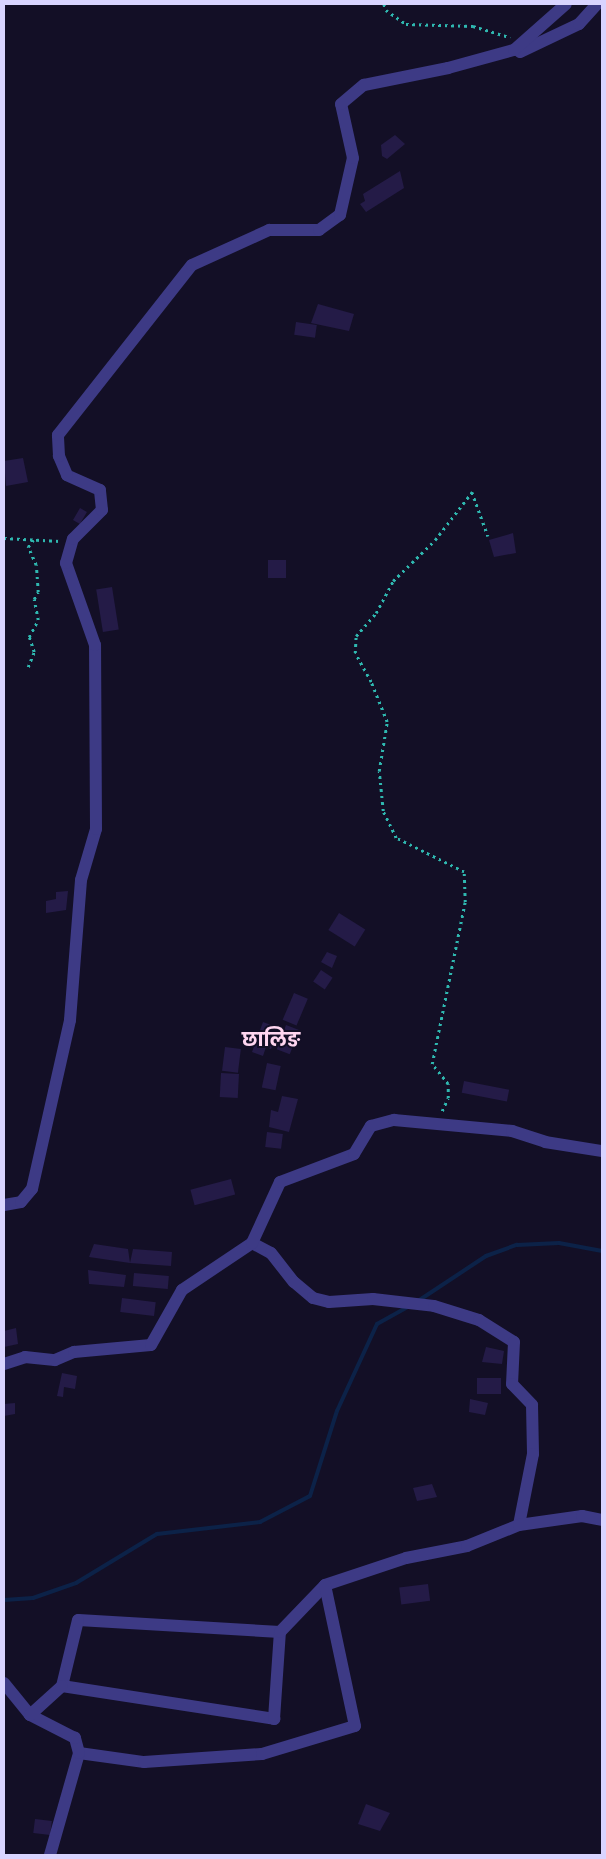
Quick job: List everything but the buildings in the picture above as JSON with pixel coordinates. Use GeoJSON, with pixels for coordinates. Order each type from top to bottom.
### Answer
{"type":"FeatureCollection","features":[{"type":"Feature","properties":{"kind":"street"},"geometry":{"type":"LineString","coordinates":[[4,1205],[21,1202],[32,1190],[70,1020],[81,880],[96,829],[95,645],[66,563],[73,539],[102,510],[100,490],[67,475],[59,456],[58,435],[192,265],[269,230],[319,230],[340,215],[352,158],[342,104],[364,85],[448,68],[514,50],[566,4]]}},
{"type":"Feature","properties":{"kind":"street"},"geometry":{"type":"LineString","coordinates":[[514,50],[518,53],[579,24],[597,4]]}},
{"type":"Feature","properties":{"kind":"street"},"geometry":{"type":"LineString","coordinates":[[4,1364],[25,1357],[55,1360],[74,1352],[151,1345],[182,1290],[252,1243],[280,1182],[354,1154],[371,1126],[394,1120],[512,1131],[545,1142],[602,1150]]}},
{"type":"Feature","properties":{"kind":"street"},"geometry":{"type":"LineString","coordinates":[[252,1243],[271,1253],[294,1282],[313,1298],[329,1302],[402,1302],[434,1306],[479,1320],[514,1342],[512,1384],[532,1404],[533,1454],[519,1525]]}},
{"type":"Feature","properties":{"kind":"street"},"geometry":{"type":"LineString","coordinates":[[62,1686],[274,1719],[280,1632],[325,1585],[406,1558],[467,1546],[519,1525],[582,1516],[602,1520]]}},
{"type":"Feature","properties":{"kind":"street"},"geometry":{"type":"LineString","coordinates":[[79,1753],[144,1762],[262,1754],[355,1726],[325,1585]]}},
{"type":"Feature","properties":{"kind":"street"},"geometry":{"type":"LineString","coordinates":[[30,1715],[62,1686],[78,1620],[280,1632]]}},
{"type":"Feature","properties":{"kind":"street"},"geometry":{"type":"LineString","coordinates":[[4,1683],[30,1715],[75,1738],[79,1753],[50,1855]]}},
{"type":"Feature","properties":{"kind":"path"},"geometry":{"type":"LineString","coordinates":[[384,4],[386,10],[406,24],[473,26],[509,35],[514,50]]}},
{"type":"Feature","properties":{"kind":"path"},"geometry":{"type":"LineString","coordinates":[[438,1124],[448,1098],[448,1084],[432,1064],[465,902],[464,872],[396,838],[383,811],[379,771],[387,722],[371,682],[355,653],[356,636],[376,613],[393,581],[435,540],[472,492],[488,536]]}},
{"type":"Feature","properties":{"kind":"path"},"geometry":{"type":"LineString","coordinates":[[4,538],[60,541],[71,545]]}},
{"type":"Feature","properties":{"kind":"path"},"geometry":{"type":"LineString","coordinates":[[28,667],[34,652],[29,637],[38,620],[34,599],[38,592],[36,565],[28,548],[33,540]]}},
{"type":"Feature","properties":{"kind":"waterway"},"geometry":{"type":"LineString","coordinates":[[418,1301],[486,1256],[517,1245],[559,1243],[602,1251]]}},
{"type":"Feature","properties":{"kind":"waterway"},"geometry":{"type":"LineString","coordinates":[[4,1600],[33,1598],[76,1583],[157,1534],[260,1522],[310,1496],[337,1411],[377,1324],[408,1307]]}},
{"type":"Feature","properties":{"kind":"district","name":"छालिङ"},"geometry":{"type":"Point","coordinates":[271,1040]}}]}
